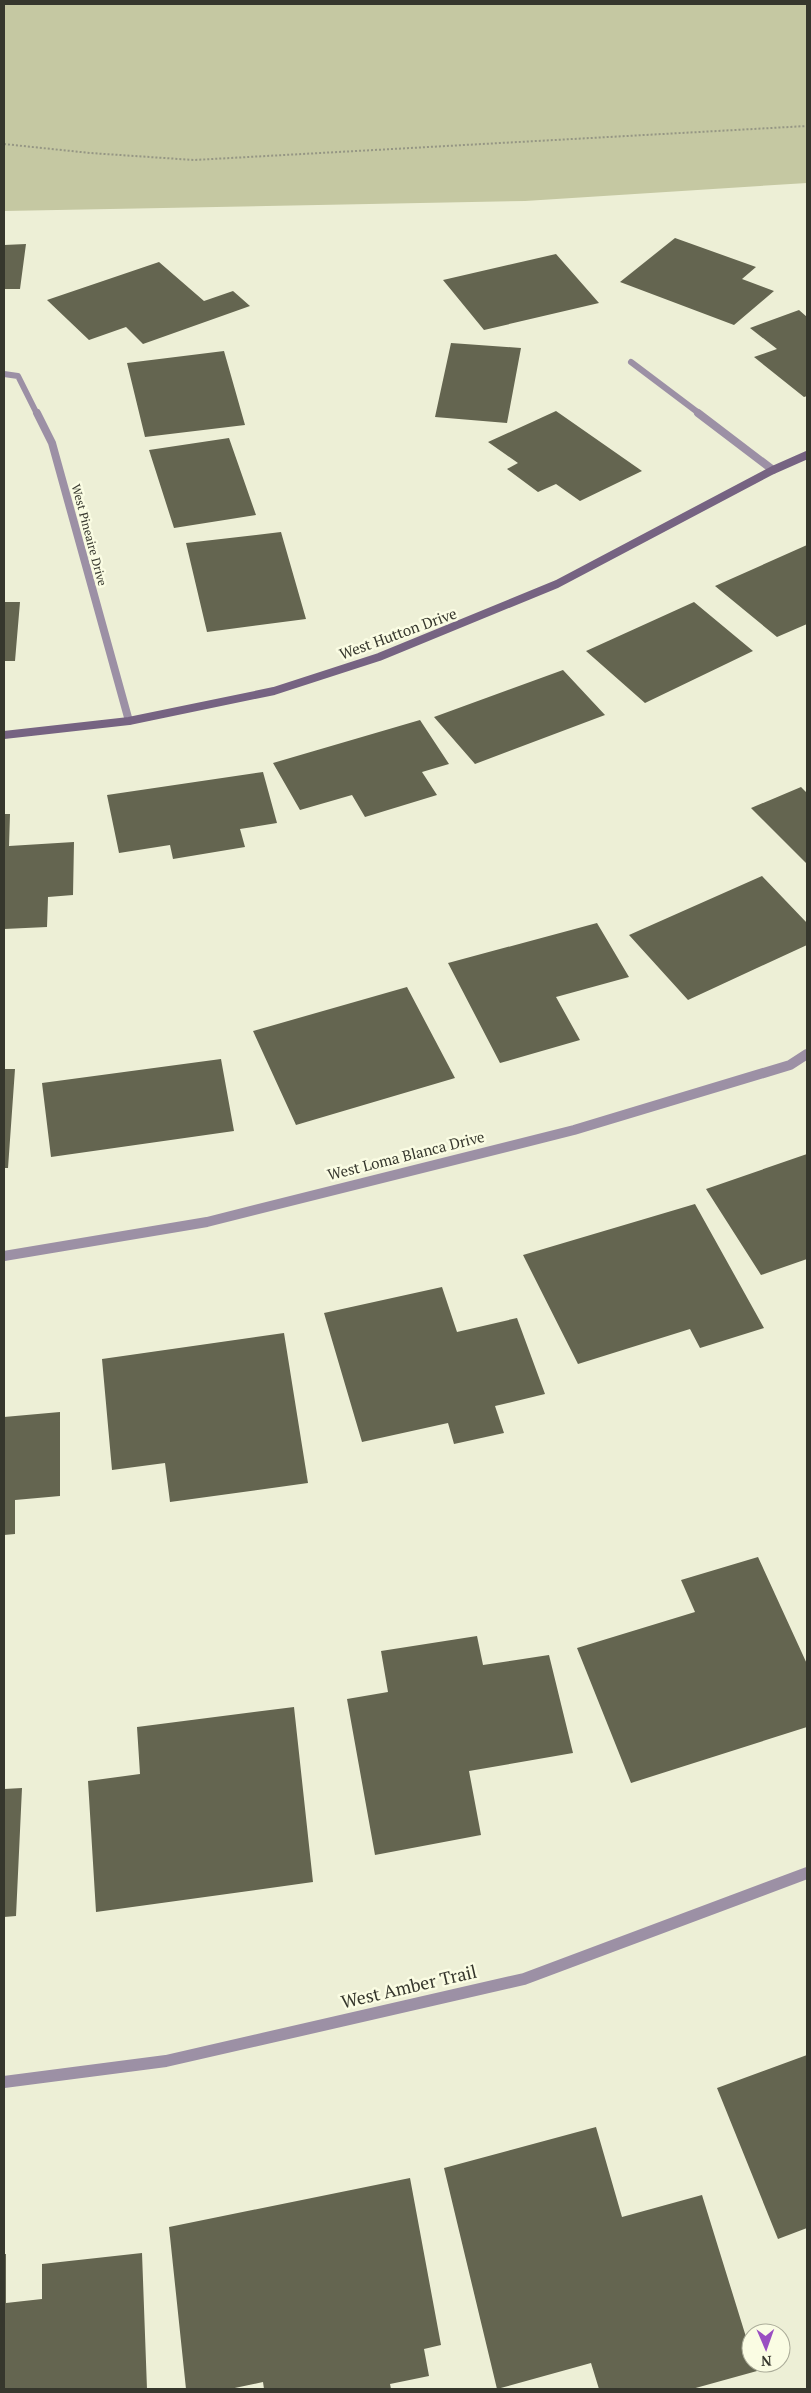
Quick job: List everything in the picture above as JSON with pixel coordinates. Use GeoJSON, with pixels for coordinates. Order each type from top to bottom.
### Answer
{"type":"FeatureCollection","features":[{"type":"Feature","properties":{"kind":"street"},"geometry":{"type":"LineString","coordinates":[[631,362],[773,470]]}},
{"type":"Feature","properties":{"kind":"street","name":"West Pineaire Drive"},"geometry":{"type":"LineString","coordinates":[[4,374],[18,376],[52,443],[129,720]]}},
{"type":"Feature","properties":{"kind":"street","name":"West Hutton Drive"},"geometry":{"type":"LineString","coordinates":[[4,735],[129,720],[274,691],[388,654],[557,584],[773,470],[807,455]]}},
{"type":"Feature","properties":{"kind":"street","name":"West Loma Blanca Drive"},"geometry":{"type":"LineString","coordinates":[[4,1256],[207,1222],[574,1130],[790,1065],[807,1054]]}},
{"type":"Feature","properties":{"kind":"street","name":"West Amber Trail"},"geometry":{"type":"LineString","coordinates":[[4,2082],[166,2061],[524,1979],[807,1872]]}},
{"type":"Feature","properties":{"kind":"path"},"geometry":{"type":"LineString","coordinates":[[4,144],[90,153],[194,160],[807,126]]}},
{"type":"Feature","properties":{"kind":"green space"},"geometry":{"type":"Polygon","coordinates":[[[4,4],[807,4],[807,183],[525,201],[4,211],[4,4]]]}},
{"type":"Feature","properties":{"kind":"building"},"geometry":{"type":"Polygon","coordinates":[[[675,238],[756,267],[742,279],[774,291],[734,325],[620,282],[675,238]]]}},
{"type":"Feature","properties":{"kind":"building"},"geometry":{"type":"Polygon","coordinates":[[[26,244],[20,289],[4,289],[4,245],[26,244]]]}},
{"type":"Feature","properties":{"kind":"building"},"geometry":{"type":"Polygon","coordinates":[[[556,254],[599,303],[484,330],[443,280],[556,254]]]}},
{"type":"Feature","properties":{"kind":"building"},"geometry":{"type":"Polygon","coordinates":[[[159,262],[204,301],[233,291],[250,306],[143,344],[126,327],[89,340],[47,300],[159,262]]]}},
{"type":"Feature","properties":{"kind":"building"},"geometry":{"type":"Polygon","coordinates":[[[799,310],[807,317],[807,396],[804,397],[754,357],[777,349],[750,328],[799,310]]]}},
{"type":"Feature","properties":{"kind":"building"},"geometry":{"type":"Polygon","coordinates":[[[451,343],[521,348],[507,423],[435,417],[451,343]]]}},
{"type":"Feature","properties":{"kind":"building"},"geometry":{"type":"Polygon","coordinates":[[[224,351],[245,425],[145,437],[127,363],[224,351]]]}},
{"type":"Feature","properties":{"kind":"building"},"geometry":{"type":"Polygon","coordinates":[[[556,411],[642,471],[580,501],[556,484],[538,492],[507,469],[518,463],[488,442],[556,411]]]}},
{"type":"Feature","properties":{"kind":"building"},"geometry":{"type":"Polygon","coordinates":[[[229,438],[256,515],[174,528],[149,450],[229,438]]]}},
{"type":"Feature","properties":{"kind":"building"},"geometry":{"type":"Polygon","coordinates":[[[281,532],[306,619],[207,632],[186,543],[281,532]]]}},
{"type":"Feature","properties":{"kind":"building"},"geometry":{"type":"Polygon","coordinates":[[[807,545],[807,624],[777,637],[715,586],[807,545]]]}},
{"type":"Feature","properties":{"kind":"building"},"geometry":{"type":"Polygon","coordinates":[[[4,602],[20,602],[15,661],[4,661],[4,602]]]}},
{"type":"Feature","properties":{"kind":"building"},"geometry":{"type":"Polygon","coordinates":[[[694,602],[753,651],[645,703],[586,651],[694,602]]]}},
{"type":"Feature","properties":{"kind":"building"},"geometry":{"type":"Polygon","coordinates":[[[563,670],[605,715],[475,764],[434,717],[563,670]]]}},
{"type":"Feature","properties":{"kind":"building"},"geometry":{"type":"Polygon","coordinates":[[[420,720],[449,764],[422,772],[437,795],[365,817],[352,795],[300,810],[273,763],[420,720]]]}},
{"type":"Feature","properties":{"kind":"building"},"geometry":{"type":"Polygon","coordinates":[[[263,772],[277,823],[240,829],[245,847],[173,859],[170,845],[119,853],[107,795],[263,772]]]}},
{"type":"Feature","properties":{"kind":"building"},"geometry":{"type":"Polygon","coordinates":[[[801,787],[807,793],[807,864],[751,808],[801,787]]]}},
{"type":"Feature","properties":{"kind":"building"},"geometry":{"type":"Polygon","coordinates":[[[4,814],[10,814],[9,846],[74,842],[73,895],[48,897],[47,927],[4,929],[4,814]]]}},
{"type":"Feature","properties":{"kind":"building"},"geometry":{"type":"Polygon","coordinates":[[[762,876],[807,923],[807,945],[688,1000],[629,935],[762,876]]]}},
{"type":"Feature","properties":{"kind":"building"},"geometry":{"type":"Polygon","coordinates":[[[597,923],[629,977],[556,997],[580,1040],[500,1063],[448,963],[597,923]]]}},
{"type":"Feature","properties":{"kind":"building"},"geometry":{"type":"Polygon","coordinates":[[[407,987],[455,1078],[296,1125],[253,1031],[407,987]]]}},
{"type":"Feature","properties":{"kind":"building"},"geometry":{"type":"Polygon","coordinates":[[[221,1059],[234,1131],[51,1157],[42,1083],[221,1059]]]}},
{"type":"Feature","properties":{"kind":"building"},"geometry":{"type":"Polygon","coordinates":[[[4,1069],[15,1069],[8,1168],[4,1168],[4,1069]]]}},
{"type":"Feature","properties":{"kind":"building"},"geometry":{"type":"Polygon","coordinates":[[[807,1154],[807,1259],[761,1275],[706,1189],[807,1154]]]}},
{"type":"Feature","properties":{"kind":"building"},"geometry":{"type":"Polygon","coordinates":[[[695,1204],[764,1328],[700,1348],[690,1329],[578,1364],[523,1255],[695,1204]]]}},
{"type":"Feature","properties":{"kind":"building"},"geometry":{"type":"Polygon","coordinates":[[[442,1287],[457,1332],[517,1318],[545,1394],[495,1406],[504,1433],[454,1444],[448,1423],[362,1442],[324,1313],[442,1287]]]}},
{"type":"Feature","properties":{"kind":"building"},"geometry":{"type":"Polygon","coordinates":[[[284,1333],[308,1483],[170,1502],[165,1463],[112,1470],[102,1359],[284,1333]]]}},
{"type":"Feature","properties":{"kind":"building"},"geometry":{"type":"Polygon","coordinates":[[[60,1412],[60,1496],[15,1500],[15,1534],[4,1535],[4,1417],[60,1412]]]}},
{"type":"Feature","properties":{"kind":"building"},"geometry":{"type":"Polygon","coordinates":[[[758,1557],[807,1664],[807,1727],[631,1783],[577,1648],[695,1612],[681,1580],[758,1557]]]}},
{"type":"Feature","properties":{"kind":"building"},"geometry":{"type":"Polygon","coordinates":[[[477,1636],[483,1665],[549,1655],[573,1753],[469,1771],[481,1835],[375,1855],[347,1699],[388,1692],[381,1651],[477,1636]]]}},
{"type":"Feature","properties":{"kind":"building"},"geometry":{"type":"Polygon","coordinates":[[[294,1707],[313,1882],[96,1912],[88,1781],[140,1774],[137,1727],[294,1707]]]}},
{"type":"Feature","properties":{"kind":"building"},"geometry":{"type":"Polygon","coordinates":[[[22,1788],[16,1916],[4,1917],[4,1789],[22,1788]]]}},
{"type":"Feature","properties":{"kind":"building"},"geometry":{"type":"Polygon","coordinates":[[[807,2055],[807,2228],[778,2239],[717,2088],[807,2055]]]}},
{"type":"Feature","properties":{"kind":"building"},"geometry":{"type":"Polygon","coordinates":[[[596,2127],[622,2217],[702,2195],[742,2323],[741,2373],[750,2373],[692,2389],[599,2389],[591,2363],[497,2389],[444,2168],[596,2127]]]}},
{"type":"Feature","properties":{"kind":"building"},"geometry":{"type":"Polygon","coordinates":[[[410,2178],[441,2345],[424,2349],[429,2376],[390,2384],[391,2389],[264,2389],[263,2382],[230,2389],[186,2389],[169,2227],[410,2178]]]}},
{"type":"Feature","properties":{"kind":"building"},"geometry":{"type":"Polygon","coordinates":[[[142,2253],[147,2389],[4,2389],[4,2254],[6,2254],[6,2303],[42,2299],[42,2264],[142,2253]]]}}]}
